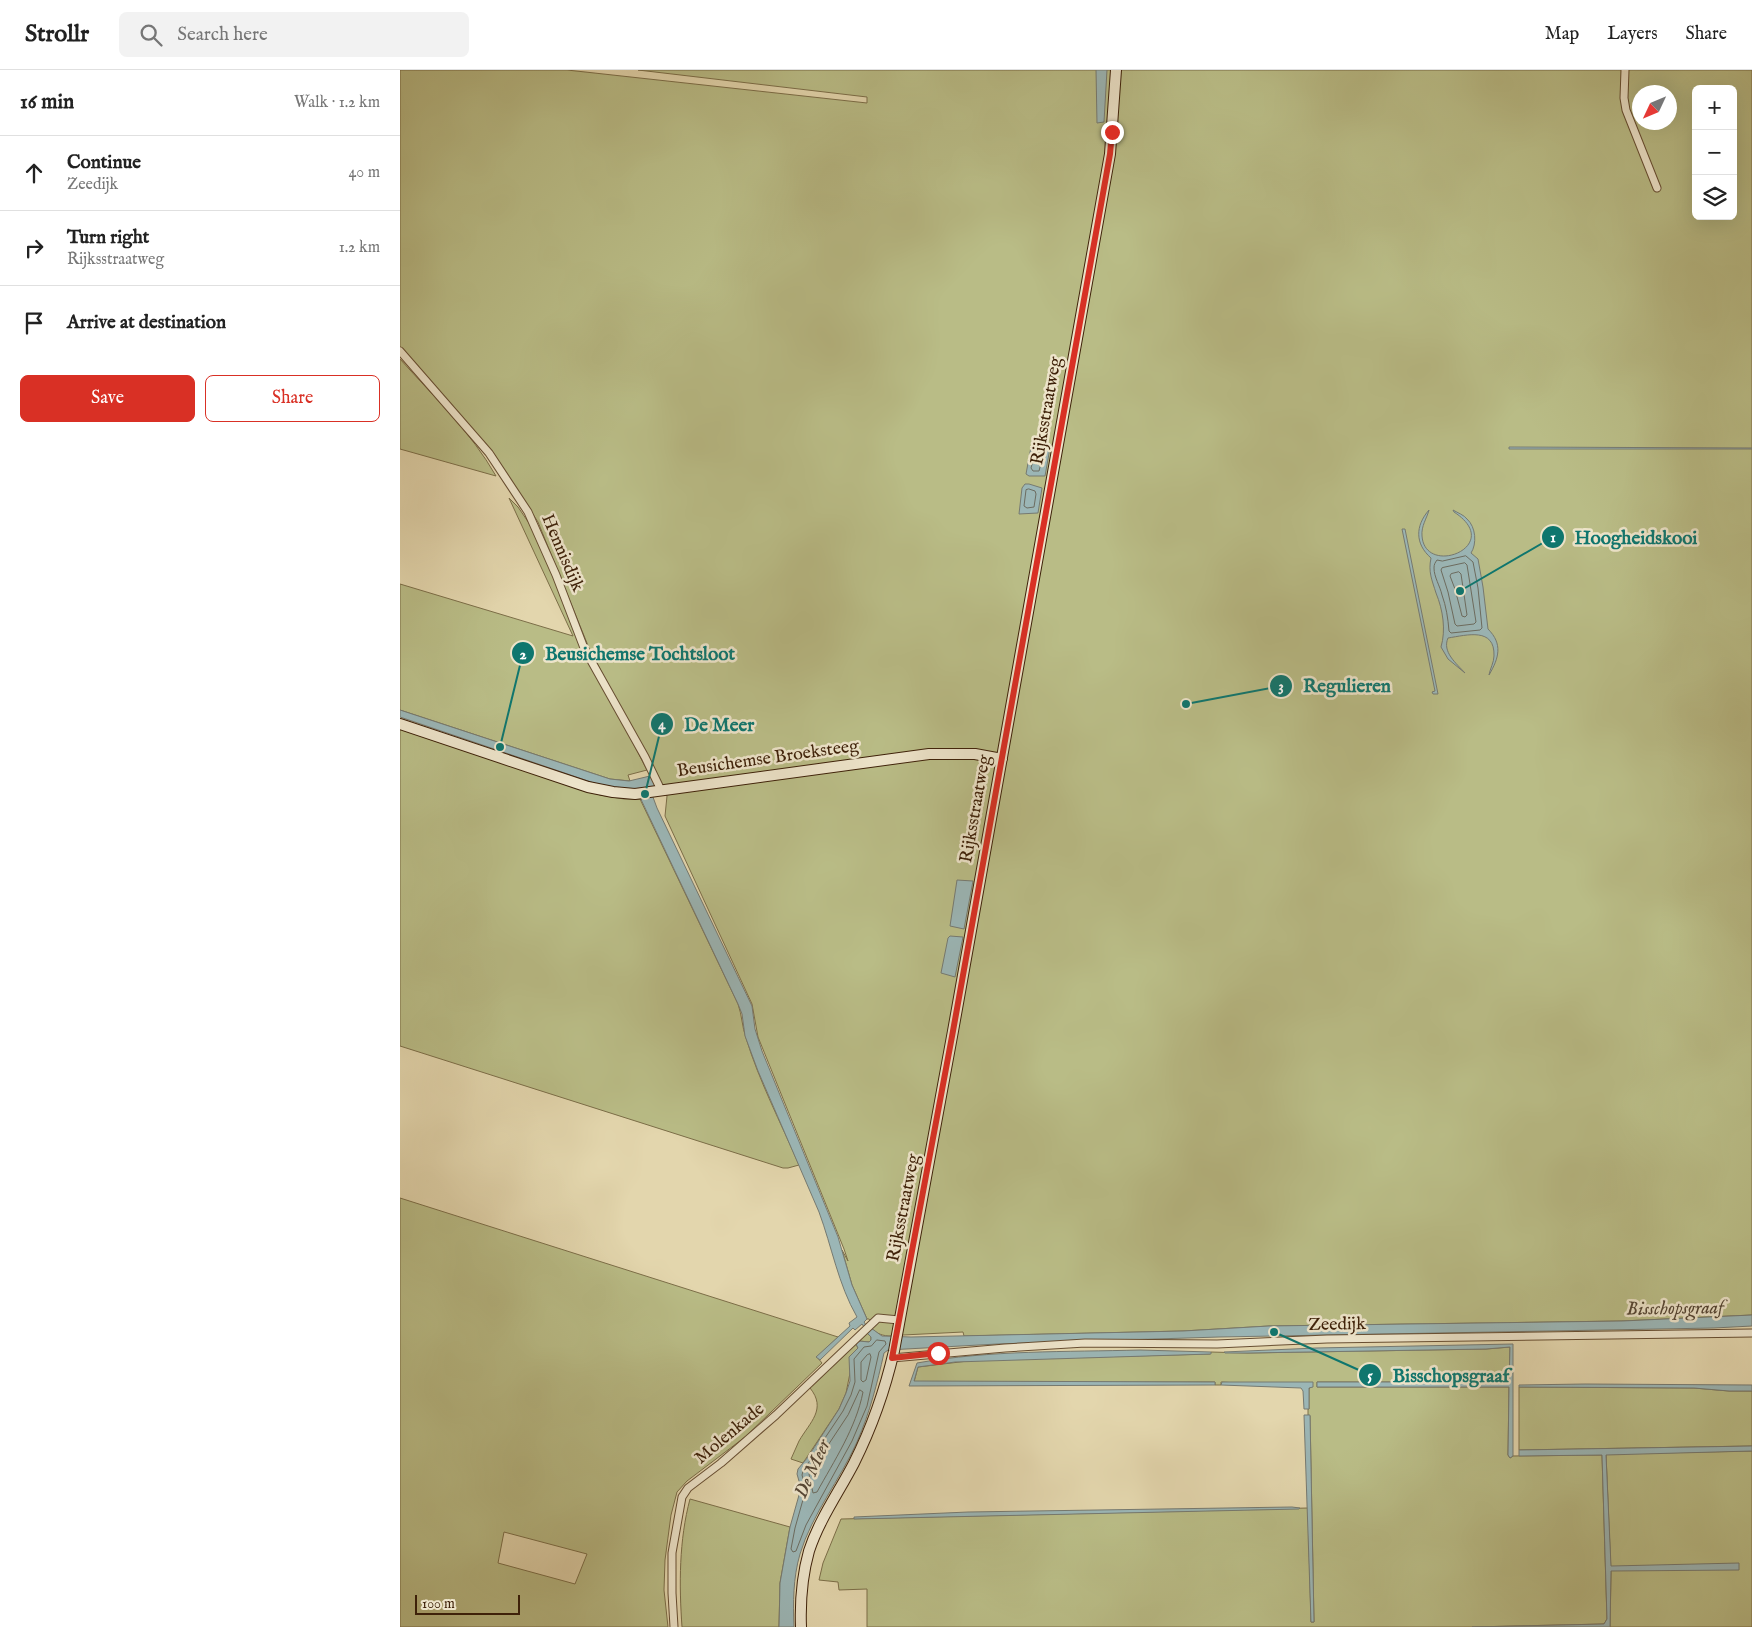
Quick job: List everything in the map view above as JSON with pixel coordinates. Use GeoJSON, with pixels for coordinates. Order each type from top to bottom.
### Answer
{"type":"FeatureCollection","features":[{"type":"Feature","properties":{"kind":"main road","name":"Rijksstraatweg"},"geometry":{"type":"LineString","coordinates":[[801,1627],[802,1589],[810,1550],[819,1526],[854,1462],[874,1420],[887,1381],[893,1355],[1110,154],[1116,70]]}},
{"type":"Feature","properties":{"kind":"main road","name":"Beusichemse Broeksteeg"},"geometry":{"type":"LineString","coordinates":[[400,724],[588,787],[635,794],[929,754],[976,754],[1002,759]]}},
{"type":"Feature","properties":{"kind":"street"},"geometry":{"type":"LineString","coordinates":[[1624,70],[1626,110],[1658,188]]}},
{"type":"Feature","properties":{"kind":"street","name":"Hennisdijk"},"geometry":{"type":"LineString","coordinates":[[400,351],[489,453],[528,512],[556,575],[584,648],[645,757],[657,791]]}},
{"type":"Feature","properties":{"kind":"street","name":"Molenkade"},"geometry":{"type":"LineString","coordinates":[[674,1627],[672,1553],[679,1506],[688,1488],[721,1464],[776,1415],[878,1318],[899,1320]]}},
{"type":"Feature","properties":{"kind":"street","name":"Zeedijk"},"geometry":{"type":"LineString","coordinates":[[893,1355],[1085,1343],[1217,1344],[1327,1339],[1752,1333]]}},
{"type":"Feature","properties":{"kind":"green space"},"geometry":{"type":"Polygon","coordinates":[[[400,70],[567,70],[867,103],[867,97],[638,70],[1752,70],[1752,1315],[1622,1321],[1269,1326],[1183,1331],[964,1336],[963,1332],[892,1334],[891,1336],[876,1332],[871,1328],[874,1326],[867,1319],[852,1285],[842,1250],[848,1261],[844,1249],[758,1037],[752,1004],[665,816],[667,796],[589,648],[538,522],[492,451],[400,351],[400,70]]]}},
{"type":"Feature","properties":{"kind":"green space"},"geometry":{"type":"Polygon","coordinates":[[[400,359],[464,430],[496,476],[400,449],[400,359]]]}},
{"type":"Feature","properties":{"kind":"green space"},"geometry":{"type":"Polygon","coordinates":[[[509,498],[518,507],[533,529],[608,695],[647,770],[628,775],[630,781],[610,779],[400,710],[400,584],[573,636],[509,498]]]}},
{"type":"Feature","properties":{"kind":"green space"},"geometry":{"type":"Polygon","coordinates":[[[400,727],[600,795],[624,799],[640,799],[738,1004],[745,1034],[757,1070],[799,1165],[783,1168],[400,1046],[400,727]]]}},
{"type":"Feature","properties":{"kind":"green space"},"geometry":{"type":"Polygon","coordinates":[[[400,1198],[838,1337],[817,1357],[822,1363],[745,1437],[687,1481],[677,1492],[671,1515],[665,1560],[664,1590],[668,1627],[400,1627],[400,1198]],[[504,1532],[498,1563],[575,1584],[587,1554],[504,1532]]]}},
{"type":"Feature","properties":{"kind":"green space"},"geometry":{"type":"Polygon","coordinates":[[[866,1332],[871,1337],[871,1340],[869,1342],[859,1341],[856,1344],[858,1348],[846,1393],[839,1409],[803,1463],[791,1459],[817,1409],[815,1396],[810,1388],[866,1332]]]}},
{"type":"Feature","properties":{"kind":"green space"},"geometry":{"type":"Polygon","coordinates":[[[1510,1347],[1509,1382],[1317,1382],[1317,1387],[1509,1387],[1508,1455],[1510,1458],[1513,1456],[1602,1455],[1607,1619],[1604,1624],[1472,1627],[867,1627],[867,1589],[839,1590],[838,1582],[819,1580],[823,1563],[841,1519],[1308,1508],[1311,1622],[1314,1622],[1310,1416],[1308,1415],[1309,1389],[1311,1387],[1221,1382],[1221,1385],[1215,1385],[1215,1382],[914,1382],[918,1367],[976,1360],[1210,1354],[1211,1352],[1248,1353],[1510,1347]]]}},
{"type":"Feature","properties":{"kind":"green space"},"geometry":{"type":"Polygon","coordinates":[[[1519,1387],[1694,1388],[1752,1391],[1752,1446],[1519,1450],[1519,1387]]]}},
{"type":"Feature","properties":{"kind":"green space"},"geometry":{"type":"Polygon","coordinates":[[[1752,1451],[1752,1627],[1610,1627],[1611,1573],[1606,1454],[1752,1451]]]}},
{"type":"Feature","properties":{"kind":"green space"},"geometry":{"type":"Polygon","coordinates":[[[690,1499],[790,1527],[780,1583],[779,1627],[682,1627],[680,1595],[682,1546],[690,1499]]]}},
{"type":"Feature","properties":{"kind":"water"},"geometry":{"type":"Polygon","coordinates":[[[1096,70],[1107,70],[1104,122],[1097,123],[1096,70]]]}},
{"type":"Feature","properties":{"kind":"water"},"geometry":{"type":"Polygon","coordinates":[[[1031,447],[1050,448],[1045,476],[1029,476],[1026,474],[1031,447]]]}},
{"type":"Feature","properties":{"kind":"water"},"geometry":{"type":"Polygon","coordinates":[[[1509,447],[1752,448],[1752,449],[1509,449],[1509,447]]]}},
{"type":"Feature","properties":{"kind":"water"},"geometry":{"type":"Polygon","coordinates":[[[1025,484],[1042,488],[1038,513],[1019,514],[1022,488],[1025,484]]]}},
{"type":"Feature","properties":{"kind":"water"},"geometry":{"type":"Polygon","coordinates":[[[1429,510],[1423,525],[1422,536],[1426,548],[1436,555],[1447,556],[1459,552],[1468,546],[1471,536],[1468,525],[1453,510],[1463,515],[1470,522],[1474,531],[1475,540],[1471,553],[1478,559],[1488,629],[1498,646],[1497,657],[1489,675],[1494,658],[1493,647],[1485,637],[1471,635],[1448,638],[1448,653],[1465,673],[1448,659],[1441,647],[1443,634],[1442,613],[1431,576],[1431,558],[1422,547],[1419,535],[1421,522],[1429,510]]]}},
{"type":"Feature","properties":{"kind":"water"},"geometry":{"type":"Polygon","coordinates":[[[1402,529],[1405,529],[1438,694],[1433,694],[1432,692],[1435,691],[1402,529]]]}},
{"type":"Feature","properties":{"kind":"water"},"geometry":{"type":"Polygon","coordinates":[[[400,710],[610,779],[629,781],[650,776],[656,786],[650,789],[657,808],[752,1006],[755,1029],[762,1051],[838,1237],[852,1285],[867,1319],[864,1322],[866,1325],[864,1327],[862,1324],[855,1330],[853,1328],[820,1360],[816,1357],[850,1326],[849,1323],[857,1317],[840,1279],[819,1212],[758,1071],[745,1036],[742,1014],[738,1004],[637,791],[597,784],[400,717],[400,710]]]}},
{"type":"Feature","properties":{"kind":"water"},"geometry":{"type":"Polygon","coordinates":[[[957,880],[973,881],[964,929],[950,926],[957,880]]]}},
{"type":"Feature","properties":{"kind":"water"},"geometry":{"type":"Polygon","coordinates":[[[950,936],[963,937],[955,977],[941,973],[950,936]]]}},
{"type":"Feature","properties":{"kind":"water"},"geometry":{"type":"Polygon","coordinates":[[[1752,1315],[1752,1326],[1714,1328],[1219,1337],[997,1344],[888,1350],[884,1353],[873,1398],[857,1442],[805,1539],[796,1572],[794,1627],[779,1627],[780,1583],[790,1527],[801,1488],[797,1474],[798,1469],[839,1409],[850,1381],[849,1357],[858,1348],[856,1344],[859,1341],[869,1342],[871,1340],[871,1337],[866,1332],[871,1328],[882,1336],[911,1337],[1183,1331],[1269,1326],[1622,1321],[1752,1315]]]}},
{"type":"Feature","properties":{"kind":"water"},"geometry":{"type":"Polygon","coordinates":[[[1513,1344],[1513,1456],[1510,1458],[1508,1455],[1509,1387],[1317,1387],[1317,1382],[1509,1382],[1510,1347],[1486,1349],[1224,1352],[1316,1348],[1513,1344]]]}},
{"type":"Feature","properties":{"kind":"water"},"geometry":{"type":"Polygon","coordinates":[[[1140,1350],[1211,1352],[1211,1354],[955,1362],[918,1367],[914,1381],[1215,1382],[1215,1385],[909,1386],[917,1363],[1000,1354],[1140,1350]]]}},
{"type":"Feature","properties":{"kind":"water"},"geometry":{"type":"Polygon","coordinates":[[[1222,1382],[1313,1382],[1313,1387],[1309,1388],[1309,1409],[1304,1409],[1303,1391],[1301,1388],[1221,1385],[1222,1382]]]}},
{"type":"Feature","properties":{"kind":"water"},"geometry":{"type":"Polygon","coordinates":[[[1519,1385],[1752,1385],[1752,1391],[1694,1388],[1519,1387],[1519,1385]]]}},
{"type":"Feature","properties":{"kind":"water"},"geometry":{"type":"Polygon","coordinates":[[[1304,1415],[1310,1415],[1314,1622],[1311,1622],[1304,1415]]]}},
{"type":"Feature","properties":{"kind":"water"},"geometry":{"type":"Polygon","coordinates":[[[1752,1446],[1752,1451],[1606,1455],[1611,1566],[1739,1563],[1739,1570],[1611,1571],[1610,1627],[1472,1627],[1604,1624],[1607,1619],[1602,1455],[1519,1456],[1519,1450],[1752,1446]]]}},
{"type":"Feature","properties":{"kind":"water"},"geometry":{"type":"Polygon","coordinates":[[[1300,1508],[854,1519],[854,1517],[968,1512],[1300,1508]]]}},
{"type":"Feature","properties":{"kind":"place","name":"Hoogheidskooi"},"geometry":{"type":"Point","coordinates":[1460,591]}},
{"type":"Feature","properties":{"kind":"place","name":"Regulieren"},"geometry":{"type":"Point","coordinates":[1186,704]}},
{"type":"Feature","properties":{"kind":"place","name":"Beusichemse Tochtsloot"},"geometry":{"type":"Point","coordinates":[500,747]}},
{"type":"Feature","properties":{"kind":"place","name":"De Meer"},"geometry":{"type":"Point","coordinates":[645,794]}},
{"type":"Feature","properties":{"kind":"place","name":"Bisschopsgraaf"},"geometry":{"type":"Point","coordinates":[1274,1332]}},
{"type":"Feature","properties":{"kind":"route"},"geometry":{"type":"LineString","coordinates":[[938,1353],[892,1358],[953,1031],[1110,154],[1112,132]]}}]}
